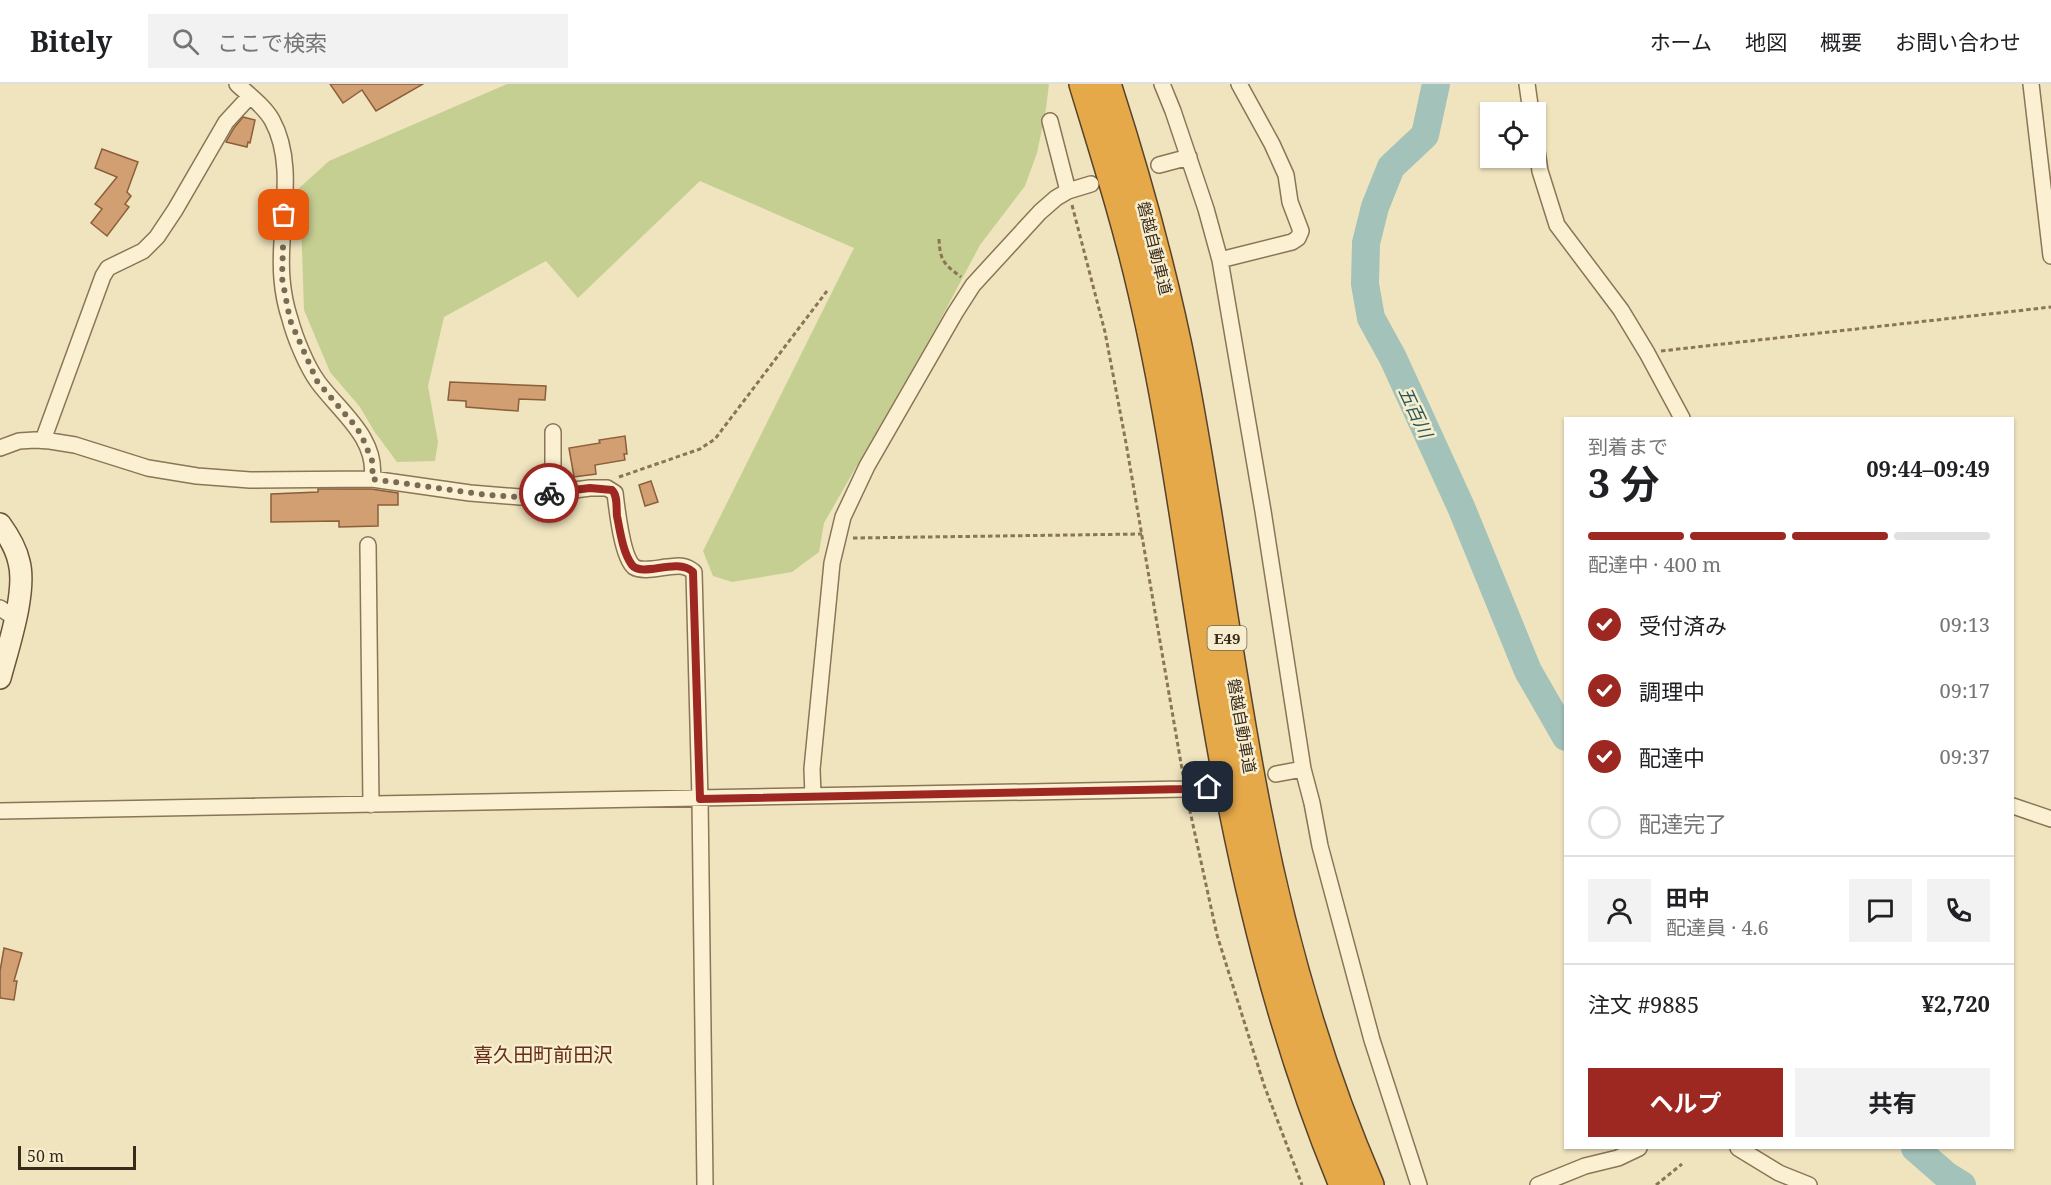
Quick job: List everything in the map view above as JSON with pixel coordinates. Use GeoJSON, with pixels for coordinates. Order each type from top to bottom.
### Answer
{"type":"FeatureCollection","features":[{"type":"Feature","properties":{"kind":"highway","name":"磐越自動車道"},"geometry":{"type":"LineString","coordinates":[[1083,84],[1115,188],[1143,293],[1178,484],[1216,719],[1255,910],[1275,986],[1307,1088],[1343,1185]]}},
{"type":"Feature","properties":{"kind":"highway","name":"磐越自動車道"},"geometry":{"type":"LineString","coordinates":[[1107,84],[1138,182],[1173,322],[1258,817],[1279,906],[1332,1091],[1370,1185]]}},
{"type":"Feature","properties":{"kind":"main road"},"geometry":{"type":"LineString","coordinates":[[0,524],[15,552],[21,571],[20,591],[7,613],[0,678]]}},
{"type":"Feature","properties":{"kind":"street"},"geometry":{"type":"LineString","coordinates":[[237,84],[271,118],[282,146],[284,194],[282,278],[290,320],[317,381],[360,433],[373,463],[372,479]]}},
{"type":"Feature","properties":{"kind":"street"},"geometry":{"type":"LineString","coordinates":[[1162,84],[1189,157],[1220,260],[1263,510],[1303,769],[1320,846],[1369,1029],[1419,1185]]}},
{"type":"Feature","properties":{"kind":"street"},"geometry":{"type":"LineString","coordinates":[[1220,260],[1292,242],[1298,238],[1301,231],[1290,202],[1286,176],[1272,144],[1239,84]]}},
{"type":"Feature","properties":{"kind":"street"},"geometry":{"type":"LineString","coordinates":[[1527,84],[1530,102]]}},
{"type":"Feature","properties":{"kind":"street"},"geometry":{"type":"LineString","coordinates":[[2031,84],[2051,256]]}},
{"type":"Feature","properties":{"kind":"street"},"geometry":{"type":"LineString","coordinates":[[43,440],[103,276],[108,268],[143,251],[157,237],[226,122],[250,96]]}},
{"type":"Feature","properties":{"kind":"street"},"geometry":{"type":"LineString","coordinates":[[1050,121],[1068,191]]}},
{"type":"Feature","properties":{"kind":"street"},"geometry":{"type":"LineString","coordinates":[[1159,165],[1189,157]]}},
{"type":"Feature","properties":{"kind":"street"},"geometry":{"type":"LineString","coordinates":[[1540,168],[1557,225],[1621,310],[1681,417]]}},
{"type":"Feature","properties":{"kind":"street"},"geometry":{"type":"LineString","coordinates":[[813,796],[812,769],[832,563],[843,517],[867,466],[973,285],[1040,212],[1056,198],[1068,191],[1091,184]]}},
{"type":"Feature","properties":{"kind":"street"},"geometry":{"type":"LineString","coordinates":[[553,432],[553,493]]}},
{"type":"Feature","properties":{"kind":"street"},"geometry":{"type":"LineString","coordinates":[[0,448],[19,441],[43,440],[75,445],[148,468],[197,477],[250,480],[372,479],[470,493],[520,497],[607,488],[615,493],[623,544],[635,568],[682,565],[693,572],[700,799],[705,1185]]}},
{"type":"Feature","properties":{"kind":"street"},"geometry":{"type":"LineString","coordinates":[[368,545],[371,805]]}},
{"type":"Feature","properties":{"kind":"street"},"geometry":{"type":"LineString","coordinates":[[1276,774],[1303,769]]}},
{"type":"Feature","properties":{"kind":"street"},"geometry":{"type":"LineString","coordinates":[[0,811],[700,799],[1208,787]]}},
{"type":"Feature","properties":{"kind":"street"},"geometry":{"type":"LineString","coordinates":[[2014,806],[2051,819]]}},
{"type":"Feature","properties":{"kind":"street"},"geometry":{"type":"LineString","coordinates":[[1538,1185],[1557,1182],[1585,1166],[1618,1158],[1637,1149]]}},
{"type":"Feature","properties":{"kind":"street"},"geometry":{"type":"LineString","coordinates":[[1740,1149],[1779,1173],[1809,1185]]}},
{"type":"Feature","properties":{"kind":"path"},"geometry":{"type":"LineString","coordinates":[[1068,191],[1104,332],[1142,534],[1185,789],[1217,935],[1264,1085],[1302,1185]]}},
{"type":"Feature","properties":{"kind":"path"},"geometry":{"type":"LineString","coordinates":[[939,240],[940,256],[951,269],[973,285]]}},
{"type":"Feature","properties":{"kind":"path"},"geometry":{"type":"LineString","coordinates":[[607,488],[616,478],[700,448],[715,439],[827,291]]}},
{"type":"Feature","properties":{"kind":"path"},"geometry":{"type":"LineString","coordinates":[[1647,353],[2051,307]]}},
{"type":"Feature","properties":{"kind":"path"},"geometry":{"type":"LineString","coordinates":[[837,538],[1142,534]]}},
{"type":"Feature","properties":{"kind":"path"},"geometry":{"type":"LineString","coordinates":[[1656,1185],[1682,1164]]}},
{"type":"Feature","properties":{"kind":"green space"},"geometry":{"type":"Polygon","coordinates":[[[507,84],[1049,84],[1037,153],[1025,186],[980,245],[937,326],[824,523],[819,552],[792,572],[732,582],[713,576],[703,551],[854,248],[700,181],[578,298],[546,261],[444,317],[428,386],[438,442],[435,461],[397,462],[360,407],[330,372],[304,310],[301,222],[297,190],[329,161],[507,84]]]}},
{"type":"Feature","properties":{"kind":"building"},"geometry":{"type":"Polygon","coordinates":[[[330,84],[423,84],[376,111],[362,90],[343,103],[330,84]]]}},
{"type":"Feature","properties":{"kind":"building"},"geometry":{"type":"Polygon","coordinates":[[[243,117],[255,120],[247,147],[226,142],[243,117]]]}},
{"type":"Feature","properties":{"kind":"building"},"geometry":{"type":"Polygon","coordinates":[[[102,149],[138,162],[127,192],[131,196],[125,204],[129,207],[107,236],[91,223],[102,209],[95,204],[117,177],[95,168],[102,149]]]}},
{"type":"Feature","properties":{"kind":"building"},"geometry":{"type":"Polygon","coordinates":[[[450,382],[546,386],[545,400],[519,399],[518,411],[466,407],[466,401],[448,400],[450,382]]]}},
{"type":"Feature","properties":{"kind":"building"},"geometry":{"type":"Polygon","coordinates":[[[625,436],[627,454],[624,454],[625,460],[595,465],[596,474],[574,477],[569,448],[625,436]]]}},
{"type":"Feature","properties":{"kind":"building"},"geometry":{"type":"Polygon","coordinates":[[[651,481],[658,502],[645,506],[639,485],[651,481]]]}},
{"type":"Feature","properties":{"kind":"building"},"geometry":{"type":"Polygon","coordinates":[[[318,489],[371,489],[398,493],[398,505],[378,505],[378,526],[339,527],[339,521],[271,522],[271,494],[318,492],[318,489]]]}},
{"type":"Feature","properties":{"kind":"building"},"geometry":{"type":"Polygon","coordinates":[[[4,948],[22,953],[14,981],[17,981],[14,1000],[0,998],[0,971],[4,948]]]}},
{"type":"Feature","properties":{"kind":"waterway","name":"五百川"},"geometry":{"type":"LineString","coordinates":[[1436,84],[1425,135],[1391,167],[1375,207],[1366,243],[1365,284],[1371,318],[1393,358],[1461,507],[1528,671],[1564,734]]}},
{"type":"Feature","properties":{"kind":"waterway","name":"五百川"},"geometry":{"type":"LineString","coordinates":[[1916,1149],[1946,1175],[1962,1185]]}},
{"type":"Feature","properties":{"kind":"way so far"},"geometry":{"type":"LineString","coordinates":[[284,215],[282,278],[290,320],[317,381],[357,428],[363,439],[373,463],[372,479],[487,495],[520,497],[549,493]]}},
{"type":"Feature","properties":{"kind":"district","name":"喜久田町前田沢"},"geometry":{"type":"Point","coordinates":[543,1054]}},
{"type":"Feature","properties":{"kind":"route"},"geometry":{"type":"LineString","coordinates":[[549,493],[590,488],[612,490],[615,493],[623,544],[632,565],[642,569],[682,565],[693,572],[700,799],[1208,787]]}}]}
